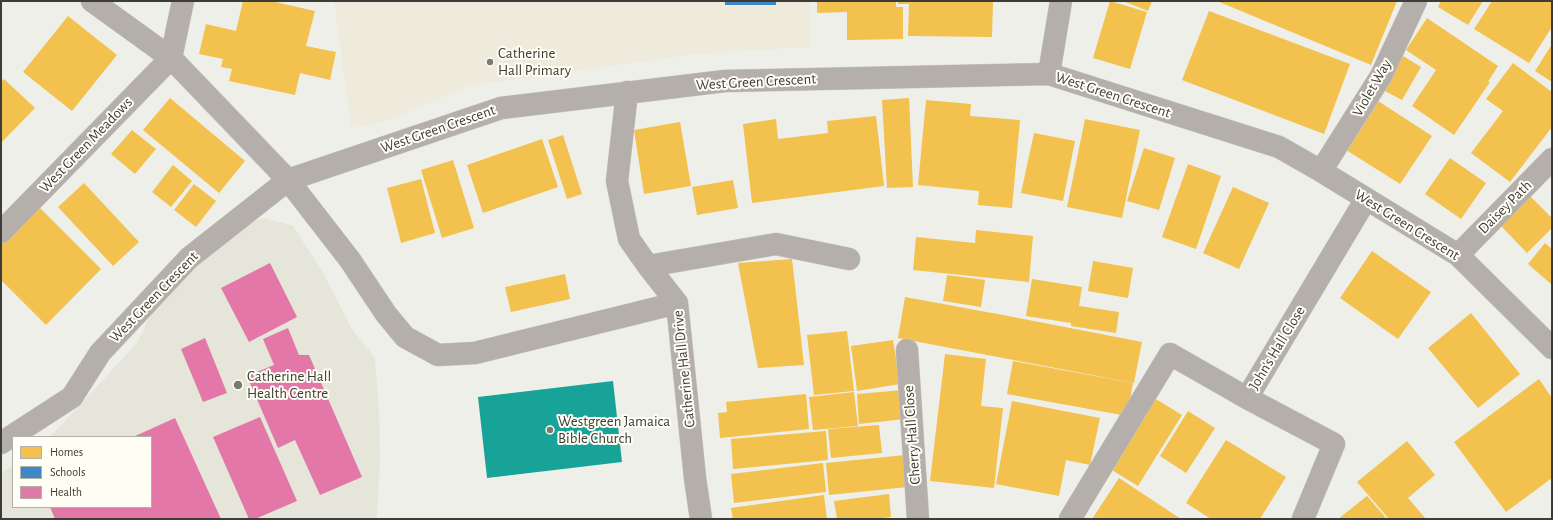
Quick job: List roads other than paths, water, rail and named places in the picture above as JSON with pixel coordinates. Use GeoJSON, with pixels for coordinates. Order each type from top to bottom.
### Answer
{"type":"FeatureCollection","features":[{"type":"Feature","properties":{"kind":"street"},"geometry":{"type":"LineString","coordinates":[[92,1],[171,58],[288,180],[350,260],[386,314],[404,337],[438,355],[475,353],[677,303]]}},
{"type":"Feature","properties":{"kind":"street"},"geometry":{"type":"LineString","coordinates":[[171,58],[183,1]]}},
{"type":"Feature","properties":{"kind":"street"},"geometry":{"type":"LineString","coordinates":[[1049,74],[1061,1]]}},
{"type":"Feature","properties":{"kind":"street","name":"Violet Way"},"geometry":{"type":"LineString","coordinates":[[1320,171],[1381,76],[1416,1]]}},
{"type":"Feature","properties":{"kind":"street","name":"West Green Meadows"},"geometry":{"type":"LineString","coordinates":[[1,232],[171,58]]}},
{"type":"Feature","properties":{"kind":"street","name":"West Green Crescent"},"geometry":{"type":"LineString","coordinates":[[1,443],[72,397],[100,353],[189,258],[288,180],[501,108],[725,80],[1049,74],[1279,147],[1458,254],[1552,348]]}},
{"type":"Feature","properties":{"kind":"street","name":"Catherine Hall Drive"},"geometry":{"type":"LineString","coordinates":[[627,92],[617,181],[629,239],[677,303],[695,478],[702,519]]}},
{"type":"Feature","properties":{"kind":"street","name":"Daisey Path"},"geometry":{"type":"LineString","coordinates":[[1458,254],[1552,159]]}},
{"type":"Feature","properties":{"kind":"street","name":"John's Hall Close"},"geometry":{"type":"LineString","coordinates":[[1070,519],[1170,354],[1247,398],[1366,199]]}},
{"type":"Feature","properties":{"kind":"street"},"geometry":{"type":"LineString","coordinates":[[648,266],[776,244],[849,259]]}},
{"type":"Feature","properties":{"kind":"street","name":"Cherry Hall Close"},"geometry":{"type":"LineString","coordinates":[[907,350],[918,519]]}},
{"type":"Feature","properties":{"kind":"street"},"geometry":{"type":"LineString","coordinates":[[1247,398],[1334,444],[1303,519]]}},
{"type":"Feature","properties":{"kind":"place","name":"Catherine Hall Primary"},"geometry":{"type":"Point","coordinates":[490,62]}},
{"type":"Feature","properties":{"kind":"place","name":"Catherine Hall Health Centre"},"geometry":{"type":"Point","coordinates":[238,385]}},
{"type":"Feature","properties":{"kind":"place","name":"Westgreen Jamaica Bible Church"},"geometry":{"type":"Point","coordinates":[550,430]}}]}
